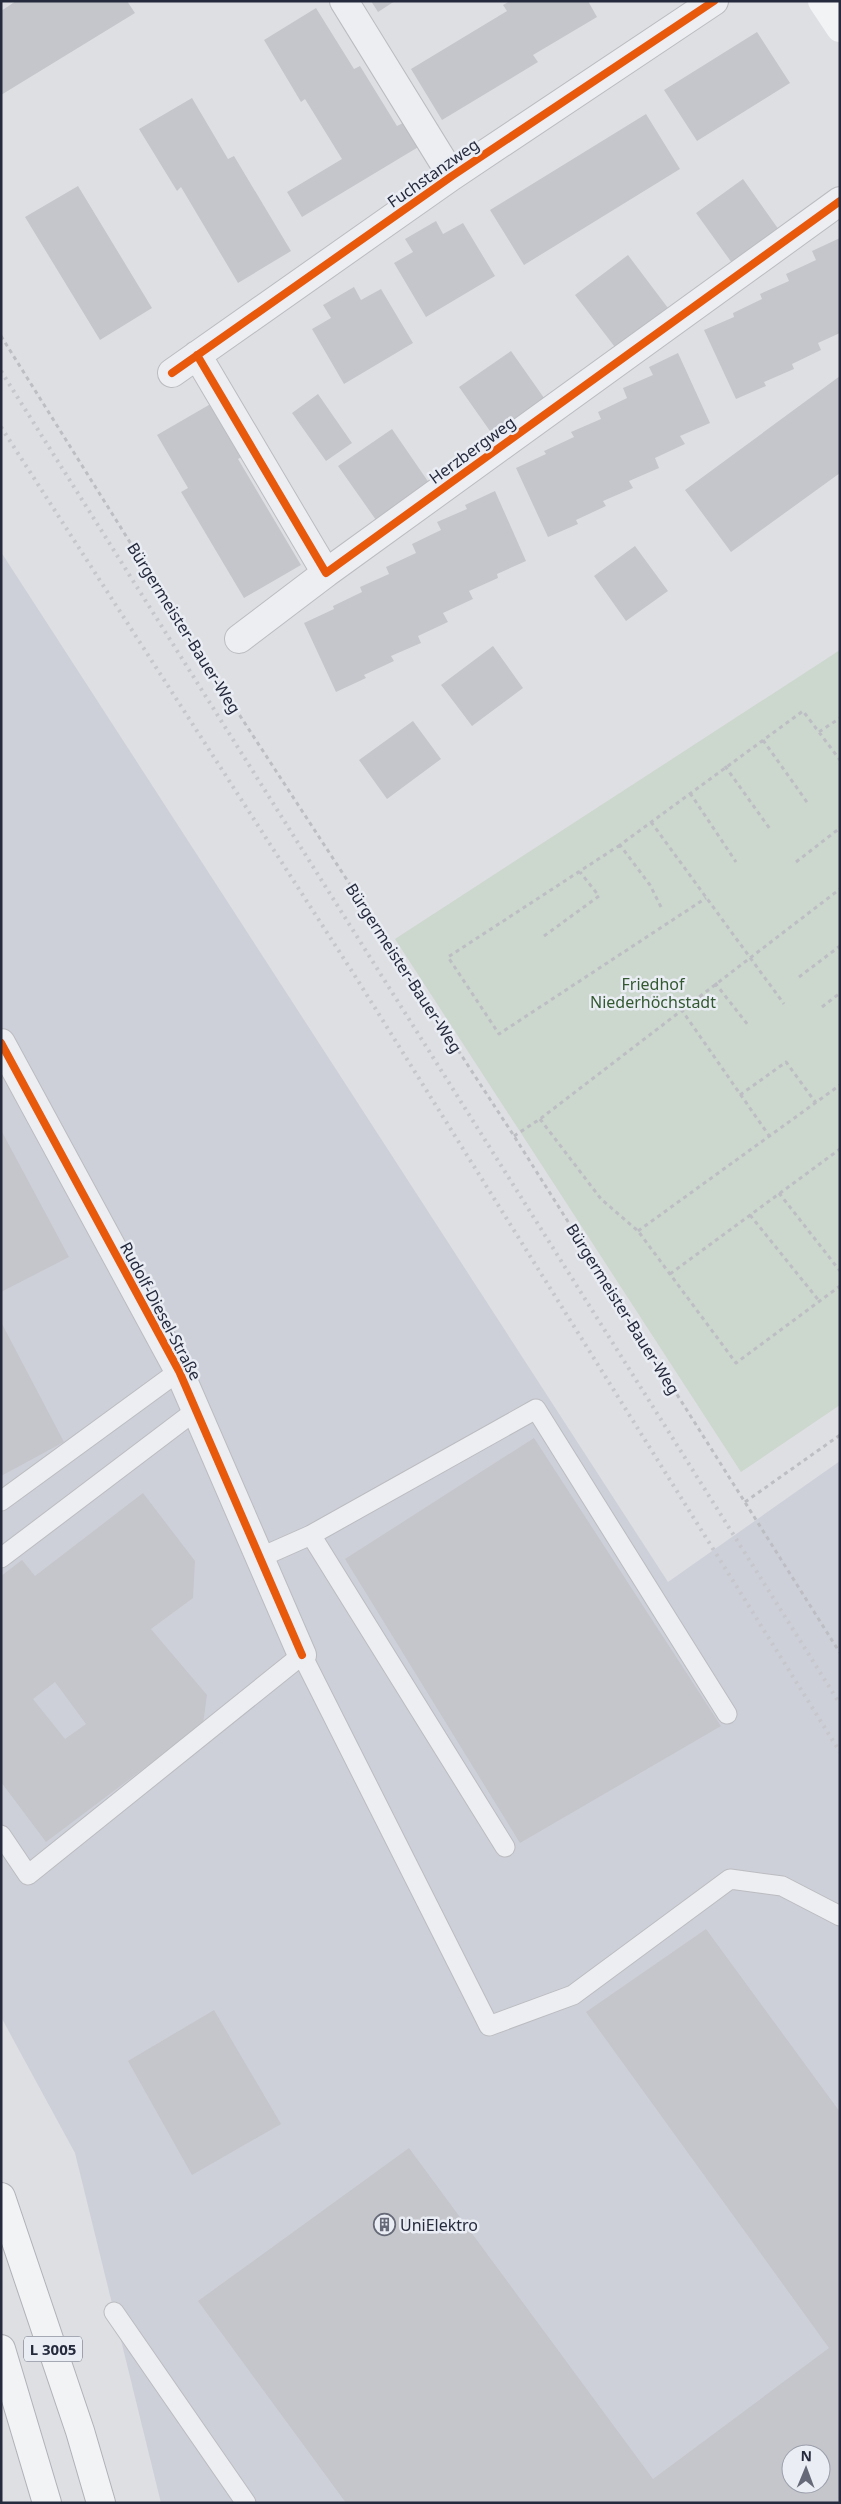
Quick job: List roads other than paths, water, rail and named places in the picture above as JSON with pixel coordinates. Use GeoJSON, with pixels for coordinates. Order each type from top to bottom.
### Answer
{"type":"FeatureCollection","features":[{"type":"Feature","properties":{"kind":"main road"},"geometry":{"type":"LineString","coordinates":[[822,1],[840,28]]}},
{"type":"Feature","properties":{"kind":"main road","name":"L 3005"},"geometry":{"type":"LineString","coordinates":[[1,2197],[80,2430],[101,2503]]}},
{"type":"Feature","properties":{"kind":"main road","name":"L 3005"},"geometry":{"type":"LineString","coordinates":[[1,2349],[47,2503]]}},
{"type":"Feature","properties":{"kind":"street","name":"Fuchstanzweg"},"geometry":{"type":"LineString","coordinates":[[344,1],[452,176]]}},
{"type":"Feature","properties":{"kind":"street","name":"Fuchstanzweg"},"geometry":{"type":"LineString","coordinates":[[172,373],[452,176],[714,1]]}},
{"type":"Feature","properties":{"kind":"street","name":"Herzbergweg"},"geometry":{"type":"LineString","coordinates":[[239,639],[326,573],[840,201]]}},
{"type":"Feature","properties":{"kind":"street"},"geometry":{"type":"LineString","coordinates":[[197,355],[326,573]]}},
{"type":"Feature","properties":{"kind":"street","name":"Rudolf-Diesel-Straße"},"geometry":{"type":"LineString","coordinates":[[1,1043],[179,1371],[302,1655]]}},
{"type":"Feature","properties":{"kind":"lane"},"geometry":{"type":"LineString","coordinates":[[1,1501],[179,1371]]}},
{"type":"Feature","properties":{"kind":"lane"},"geometry":{"type":"LineString","coordinates":[[259,1558],[311,1535],[536,1409],[727,1714]]}},
{"type":"Feature","properties":{"kind":"lane"},"geometry":{"type":"LineString","coordinates":[[1,1558],[195,1411]]}},
{"type":"Feature","properties":{"kind":"lane"},"geometry":{"type":"LineString","coordinates":[[311,1535],[505,1847]]}},
{"type":"Feature","properties":{"kind":"lane"},"geometry":{"type":"LineString","coordinates":[[1,1835],[28,1875],[302,1655],[489,2026],[573,1995],[730,1879],[782,1886],[840,1916]]}},
{"type":"Feature","properties":{"kind":"lane"},"geometry":{"type":"LineString","coordinates":[[114,2312],[246,2503]]}},
{"type":"Feature","properties":{"kind":"railway"},"geometry":{"type":"LineString","coordinates":[[1,371],[840,1704]]}},
{"type":"Feature","properties":{"kind":"railway"},"geometry":{"type":"LineString","coordinates":[[1,427],[355,976],[840,1752]]}},
{"type":"Feature","properties":{"kind":"place","name":"UniElektro"},"geometry":{"type":"Point","coordinates":[384,2225]}},
{"type":"Feature","properties":{"kind":"park label","name":"Friedhof Niederhöchstadt"},"geometry":{"type":"Point","coordinates":[653,993]}}]}
